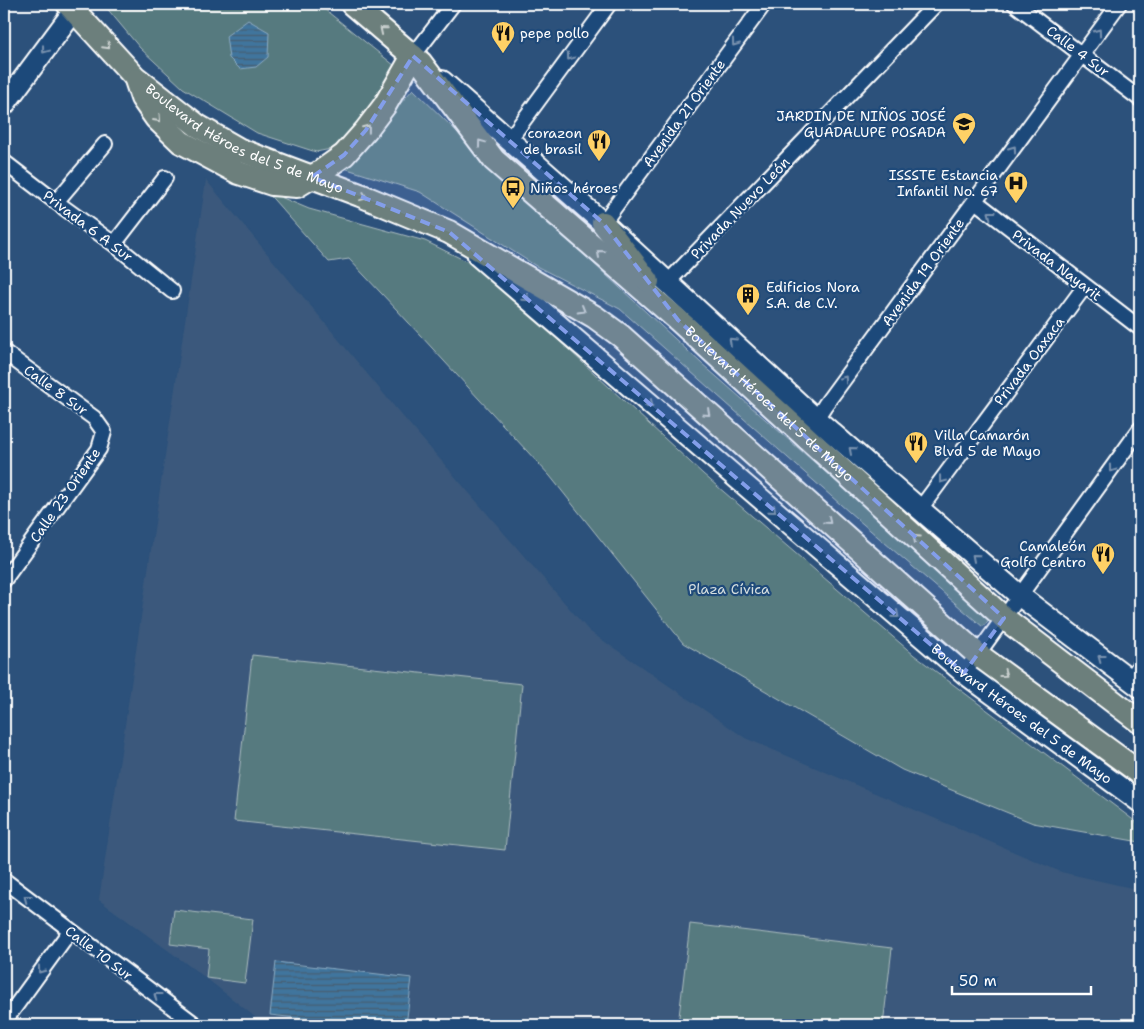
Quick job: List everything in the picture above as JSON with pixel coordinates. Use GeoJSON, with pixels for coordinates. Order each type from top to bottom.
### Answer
{"type":"FeatureCollection","features":[{"type":"Feature","properties":{"kind":"main road","name":"Boulevard Héroes del 5 de Mayo"},"geometry":{"type":"LineString","coordinates":[[352,4],[417,59],[494,160],[678,320],[1004,618],[1140,722]]}},
{"type":"Feature","properties":{"kind":"main road","name":"Boulevard Héroes del 5 de Mayo"},"geometry":{"type":"LineString","coordinates":[[73,6],[135,77],[142,98],[156,118],[181,142],[238,172],[272,184],[297,186],[312,177],[450,232],[595,317],[621,336],[977,654],[1140,773]]}},
{"type":"Feature","properties":{"kind":"main road"},"geometry":{"type":"LineString","coordinates":[[312,177],[344,155],[366,130],[417,59]]}},
{"type":"Feature","properties":{"kind":"main road"},"geometry":{"type":"LineString","coordinates":[[603,223],[678,320]]}},
{"type":"Feature","properties":{"kind":"street"},"geometry":{"type":"LineString","coordinates":[[417,59],[453,4]]}},
{"type":"Feature","properties":{"kind":"street"},"geometry":{"type":"LineString","coordinates":[[509,140],[609,4]]}},
{"type":"Feature","properties":{"kind":"street","name":"Avenida 21 Oriente"},"geometry":{"type":"LineString","coordinates":[[603,223],[764,4]]}},
{"type":"Feature","properties":{"kind":"street","name":"Privada Nuevo León"},"geometry":{"type":"LineString","coordinates":[[668,282],[936,4]]}},
{"type":"Feature","properties":{"kind":"street","name":"Calle 4 Sur"},"geometry":{"type":"LineString","coordinates":[[1015,4],[1140,99]]}},
{"type":"Feature","properties":{"kind":"street","name":"Avenida 19 Oriente"},"geometry":{"type":"LineString","coordinates":[[816,419],[1119,4]]}},
{"type":"Feature","properties":{"kind":"street"},"geometry":{"type":"LineString","coordinates":[[4,105],[73,6]]}},
{"type":"Feature","properties":{"kind":"street","name":"Boulevard Héroes del 5 de Mayo"},"geometry":{"type":"LineString","coordinates":[[417,59],[603,223],[816,419],[1020,596],[1137,677]]}},
{"type":"Feature","properties":{"kind":"street"},"geometry":{"type":"LineString","coordinates":[[56,202],[105,144]]}},
{"type":"Feature","properties":{"kind":"street","name":"Privada 6 A Sur"},"geometry":{"type":"LineString","coordinates":[[4,162],[114,244],[172,291]]}},
{"type":"Feature","properties":{"kind":"street"},"geometry":{"type":"LineString","coordinates":[[114,244],[165,178]]}},
{"type":"Feature","properties":{"kind":"street","name":"Privada Nayarit"},"geometry":{"type":"LineString","coordinates":[[975,202],[1140,328]]}},
{"type":"Feature","properties":{"kind":"street","name":"Boulevard Héroes del 5 de Mayo"},"geometry":{"type":"LineString","coordinates":[[450,232],[964,673],[1140,802]]}},
{"type":"Feature","properties":{"kind":"street","name":"Privada Oaxaca"},"geometry":{"type":"LineString","coordinates":[[920,509],[1085,286]]}},
{"type":"Feature","properties":{"kind":"street","name":"Calle 8 Sur"},"geometry":{"type":"LineString","coordinates":[[4,352],[94,418],[104,432]]}},
{"type":"Feature","properties":{"kind":"street"},"geometry":{"type":"LineString","coordinates":[[964,673],[1140,429]]}},
{"type":"Feature","properties":{"kind":"street","name":"Calle 23 Oriente"},"geometry":{"type":"LineString","coordinates":[[4,580],[99,448],[104,432]]}},
{"type":"Feature","properties":{"kind":"street","name":"Calle 10 Sur"},"geometry":{"type":"LineString","coordinates":[[4,880],[196,1025]]}},
{"type":"Feature","properties":{"kind":"street"},"geometry":{"type":"LineString","coordinates":[[4,1022],[70,931]]}},
{"type":"Feature","properties":{"kind":"highlighted area"},"geometry":{"type":"Polygon","coordinates":[[[413,56],[603,223],[678,320],[1004,618],[964,673],[449,232],[312,177],[344,155],[366,130],[413,56]]]}},
{"type":"Feature","properties":{"kind":"shaded area"},"geometry":{"type":"Polygon","coordinates":[[[248,20],[269,32],[268,57],[256,67],[240,69],[229,58],[226,36],[248,20]]]}},
{"type":"Feature","properties":{"kind":"shaded area"},"geometry":{"type":"Polygon","coordinates":[[[206,180],[398,411],[589,631],[745,738],[1061,872],[1140,890],[1140,1025],[265,1025],[206,978],[99,900],[206,180]]]}},
{"type":"Feature","properties":{"kind":"shaded area"},"geometry":{"type":"Polygon","coordinates":[[[276,962],[412,978],[406,1025],[358,1025],[270,1015],[276,962]]]}},
{"type":"Feature","properties":{"kind":"green space"},"geometry":{"type":"Polygon","coordinates":[[[107,4],[318,4],[400,70],[345,138],[331,149],[316,152],[257,133],[183,88],[140,48],[105,6],[107,4]]]}},
{"type":"Feature","properties":{"kind":"green space"},"geometry":{"type":"Polygon","coordinates":[[[413,89],[565,237],[701,363],[991,617],[983,627],[849,512],[620,309],[536,266],[420,192],[344,168],[413,89]]]}},
{"type":"Feature","properties":{"kind":"green space","name":"Plaza Cívica"},"geometry":{"type":"Polygon","coordinates":[[[266,191],[309,209],[425,241],[468,262],[542,325],[703,474],[914,655],[1140,825],[1140,842],[1033,823],[902,770],[683,643],[550,476],[397,310],[349,259],[329,262],[266,191]]]}},
{"type":"Feature","properties":{"kind":"green space"},"geometry":{"type":"Polygon","coordinates":[[[252,655],[522,684],[505,850],[234,821],[252,655]]]}},
{"type":"Feature","properties":{"kind":"green space"},"geometry":{"type":"Polygon","coordinates":[[[174,910],[253,919],[245,983],[206,978],[209,949],[170,944],[174,910]]]}},
{"type":"Feature","properties":{"kind":"green space"},"geometry":{"type":"Polygon","coordinates":[[[690,924],[892,948],[883,1025],[678,1025],[690,924]]]}},
{"type":"Feature","properties":{"kind":"place","name":"pepe pollo"},"geometry":{"type":"Point","coordinates":[503,54]}},
{"type":"Feature","properties":{"kind":"place","name":"JARDIN DE NIÑOS JOSÉ GUADALUPE POSADA"},"geometry":{"type":"Point","coordinates":[964,145]}},
{"type":"Feature","properties":{"kind":"place","name":"corazon de brasil"},"geometry":{"type":"Point","coordinates":[599,162]}},
{"type":"Feature","properties":{"kind":"place","name":"ISSSTE Estancia Infantil No. 67"},"geometry":{"type":"Point","coordinates":[1016,204]}},
{"type":"Feature","properties":{"kind":"place","name":"Niños héroes"},"geometry":{"type":"Point","coordinates":[513,209]}},
{"type":"Feature","properties":{"kind":"place","name":"Edificios Nora S.A. de C.V."},"geometry":{"type":"Point","coordinates":[748,316]}},
{"type":"Feature","properties":{"kind":"place","name":"Villa Camarón Blvd 5 de Mayo"},"geometry":{"type":"Point","coordinates":[916,464]}},
{"type":"Feature","properties":{"kind":"place","name":"Camaleón Golfo Centro"},"geometry":{"type":"Point","coordinates":[1103,575]}}]}
